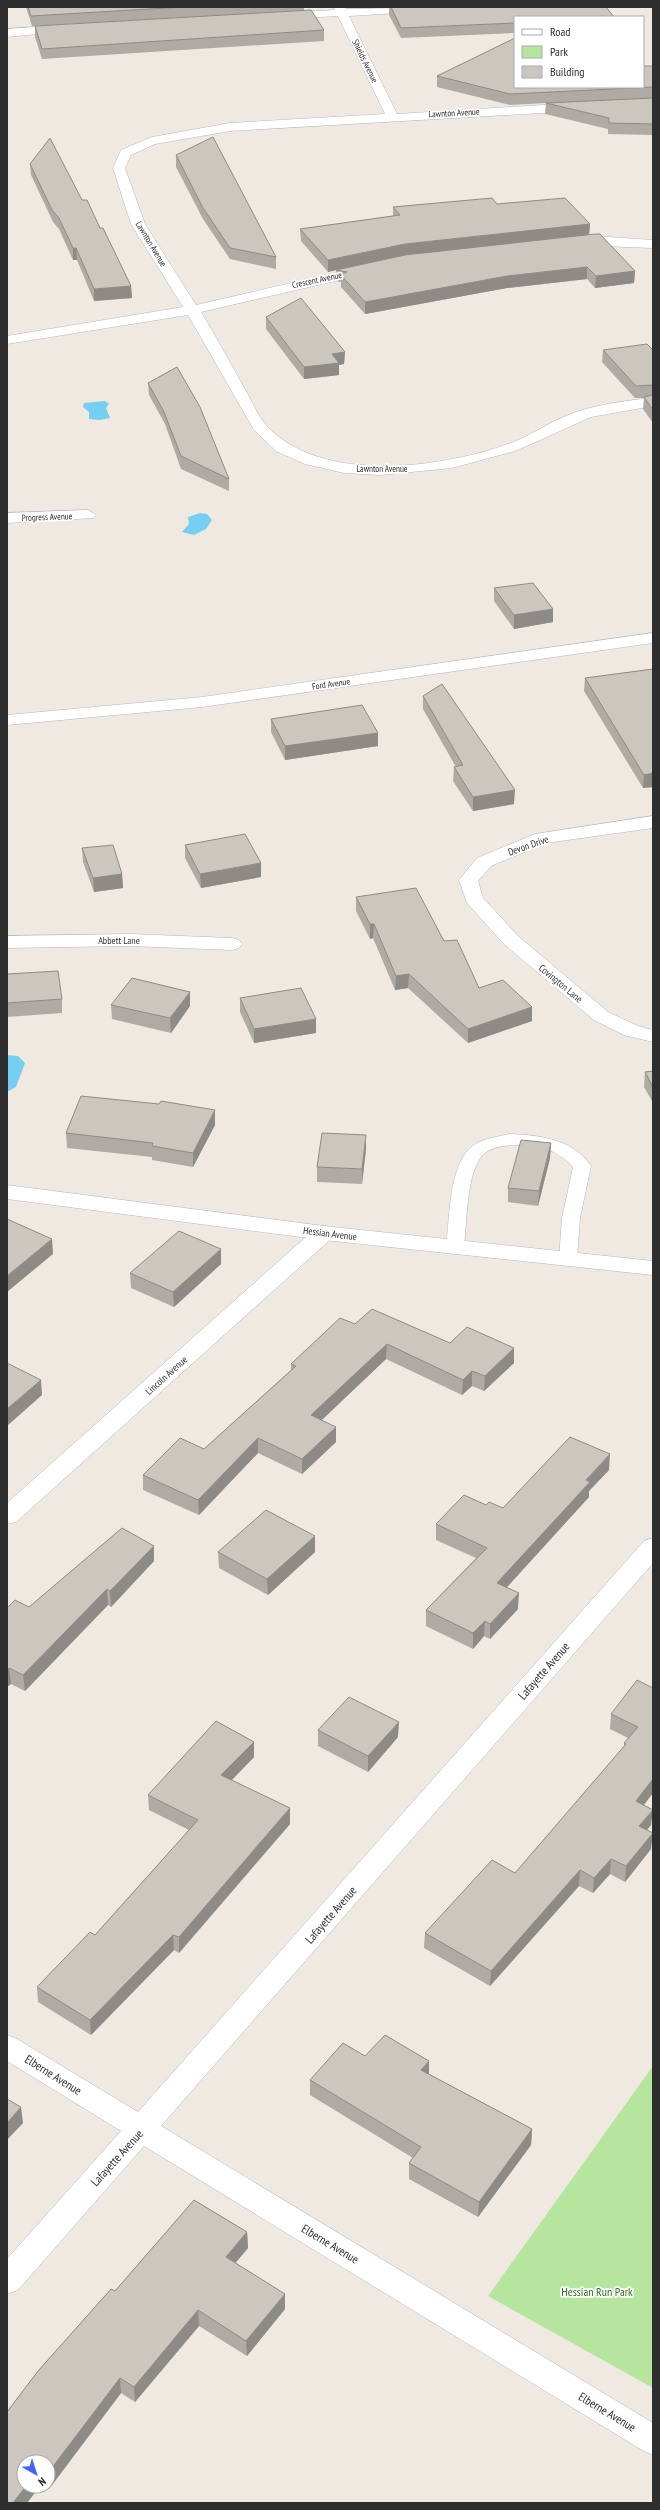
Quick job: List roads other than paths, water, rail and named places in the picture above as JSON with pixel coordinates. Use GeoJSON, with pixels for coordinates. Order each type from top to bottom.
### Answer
{"type":"FeatureCollection","features":[{"type":"Feature","properties":{"kind":"street"},"geometry":{"type":"LineString","coordinates":[[270,17],[340,10],[445,7]]}},
{"type":"Feature","properties":{"kind":"street","name":"Shields Avenue"},"geometry":{"type":"LineString","coordinates":[[340,10],[392,116]]}},
{"type":"Feature","properties":{"kind":"street"},"geometry":{"type":"LineString","coordinates":[[7,33],[79,28]]}},
{"type":"Feature","properties":{"kind":"street","name":"Lawnton Avenue"},"geometry":{"type":"LineString","coordinates":[[592,106],[392,116],[230,127],[152,141],[126,153],[119,168],[138,224],[193,310],[247,408],[269,440],[293,454],[339,468],[369,471],[402,470],[461,461],[515,447],[575,417],[599,409],[653,402]]}},
{"type":"Feature","properties":{"kind":"street"},"geometry":{"type":"LineString","coordinates":[[564,242],[594,240],[653,244]]}},
{"type":"Feature","properties":{"kind":"street","name":"Crescent Avenue"},"geometry":{"type":"LineString","coordinates":[[7,340],[193,310],[306,282],[382,266]]}},
{"type":"Feature","properties":{"kind":"street","name":"Progress Avenue"},"geometry":{"type":"LineString","coordinates":[[7,518],[88,515]]}},
{"type":"Feature","properties":{"kind":"street","name":"Ford Avenue"},"geometry":{"type":"LineString","coordinates":[[7,720],[202,702],[653,638]]}},
{"type":"Feature","properties":{"kind":"street","name":"Devon Drive"},"geometry":{"type":"LineString","coordinates":[[482,908],[474,899],[468,880],[484,862],[542,838],[653,822]]}},
{"type":"Feature","properties":{"kind":"street","name":"Covington Lane"},"geometry":{"type":"LineString","coordinates":[[482,908],[511,940],[601,1016],[631,1031],[653,1036]]}},
{"type":"Feature","properties":{"kind":"street","name":"Abbett Lane"},"geometry":{"type":"LineString","coordinates":[[7,942],[130,940],[232,944]]}},
{"type":"Feature","properties":{"kind":"street","name":"Hessian Avenue"},"geometry":{"type":"LineString","coordinates":[[7,1192],[324,1233],[653,1268]]}},
{"type":"Feature","properties":{"kind":"street","name":"Lincoln Avenue"},"geometry":{"type":"LineString","coordinates":[[7,1516],[324,1233]]}},
{"type":"Feature","properties":{"kind":"street","name":"Lafayette Avenue"},"geometry":{"type":"LineString","coordinates":[[7,2281],[142,2130],[653,1547]]}},
{"type":"Feature","properties":{"kind":"street","name":"Elberne Avenue"},"geometry":{"type":"LineString","coordinates":[[7,2047],[653,2440]]}},
{"type":"Feature","properties":{"kind":"lane"},"geometry":{"type":"LineString","coordinates":[[455,1247],[465,1177],[471,1158],[477,1152],[496,1142],[532,1140],[568,1151],[576,1157],[582,1166],[571,1218],[568,1259]]}},
{"type":"Feature","properties":{"kind":"water"},"geometry":{"type":"Polygon","coordinates":[[[105,401],[109,404],[106,408],[110,418],[100,420],[89,419],[89,412],[83,407],[84,403],[105,401]]]}},
{"type":"Feature","properties":{"kind":"water"},"geometry":{"type":"Polygon","coordinates":[[[200,513],[207,514],[212,520],[206,529],[194,535],[182,532],[189,524],[188,517],[200,513]]]}},
{"type":"Feature","properties":{"kind":"water"},"geometry":{"type":"Polygon","coordinates":[[[7,1055],[18,1056],[25,1063],[16,1087],[7,1092],[7,1055]]]}},
{"type":"Feature","properties":{"kind":"park label","name":"Hessian Run Park"},"geometry":{"type":"Point","coordinates":[597,2292]}}]}
